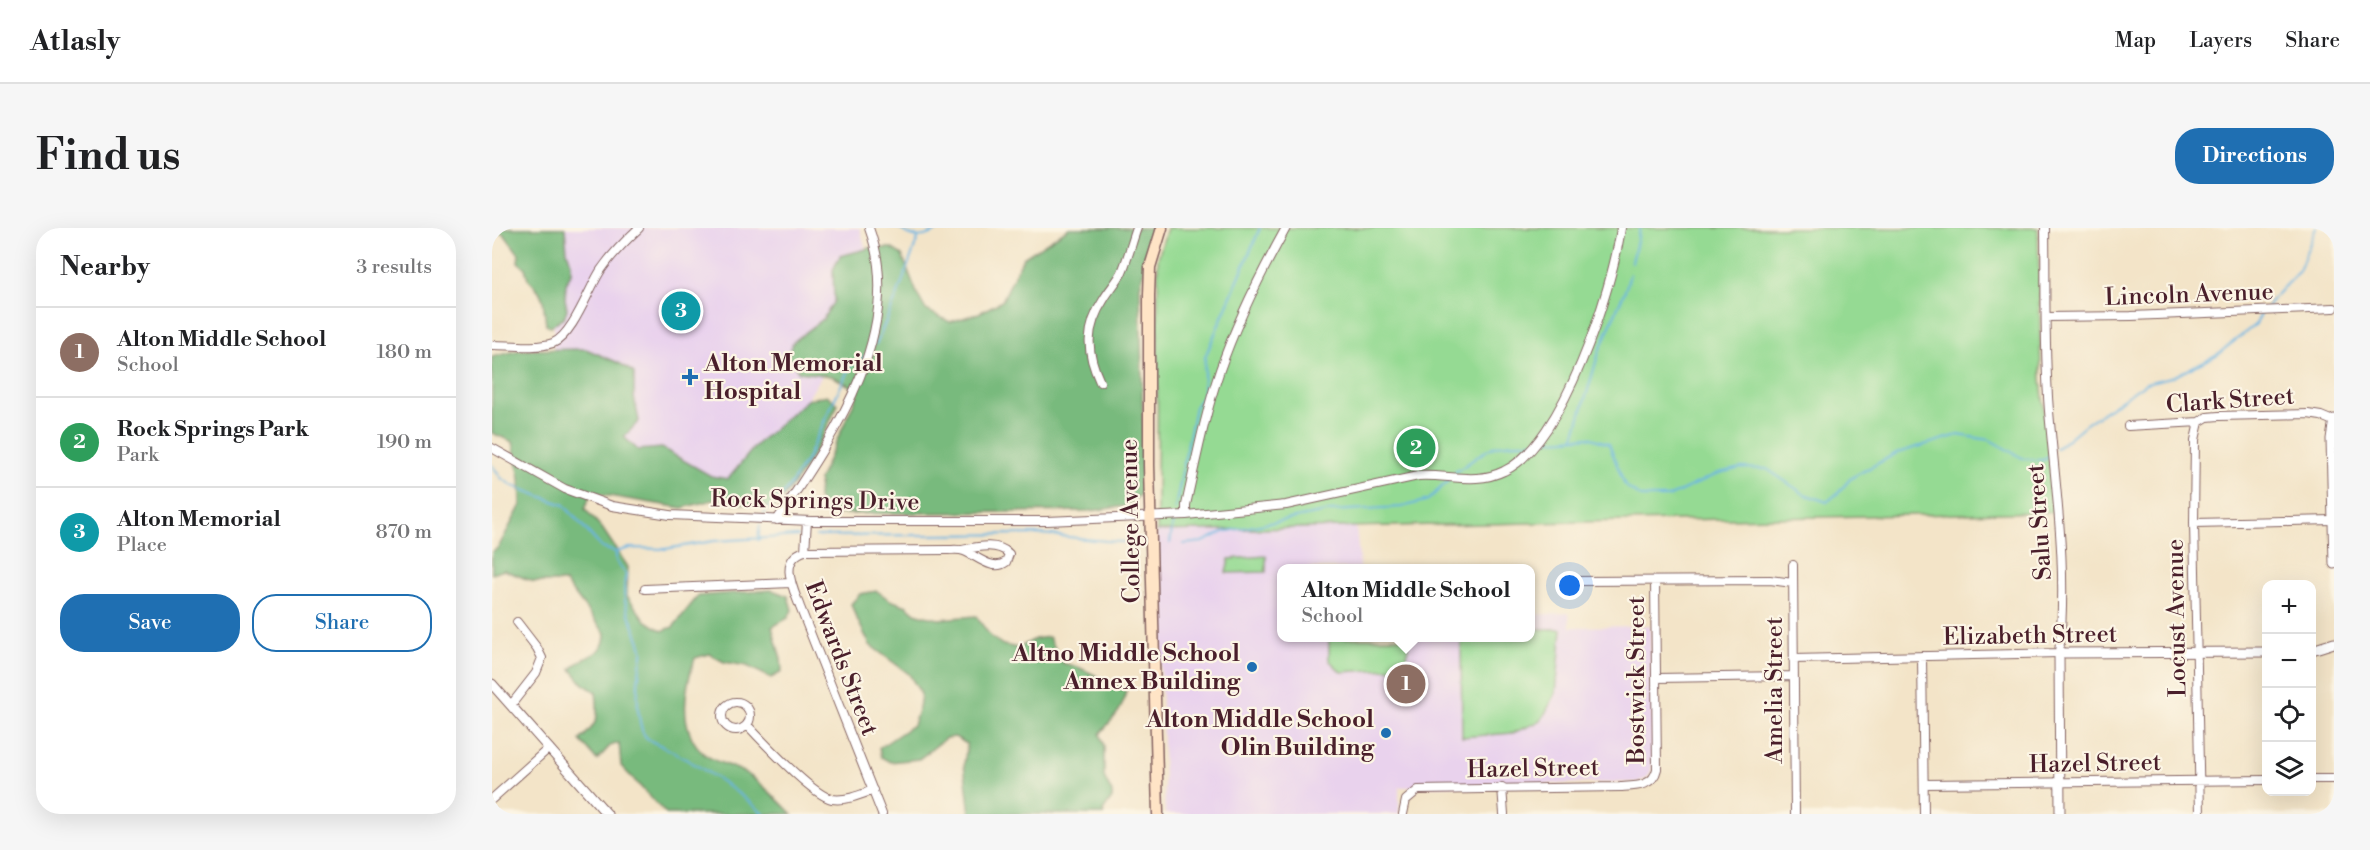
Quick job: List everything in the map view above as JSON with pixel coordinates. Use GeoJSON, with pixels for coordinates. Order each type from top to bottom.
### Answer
{"type":"FeatureCollection","features":[{"type":"Feature","properties":{"kind":"main road","name":"College Avenue"},"geometry":{"type":"LineString","coordinates":[[1158,814],[1151,515],[1149,274],[1162,228]]}},
{"type":"Feature","properties":{"kind":"street"},"geometry":{"type":"LineString","coordinates":[[492,345],[544,345],[557,340],[573,320],[602,268],[614,252],[639,228]]}},
{"type":"Feature","properties":{"kind":"street"},"geometry":{"type":"LineString","coordinates":[[777,520],[840,421],[864,368],[878,305],[877,258],[869,228]]}},
{"type":"Feature","properties":{"kind":"street"},"geometry":{"type":"LineString","coordinates":[[1100,382],[1090,358],[1088,341],[1090,328],[1097,310],[1122,272],[1137,228]]}},
{"type":"Feature","properties":{"kind":"street"},"geometry":{"type":"LineString","coordinates":[[1186,515],[1186,505],[1201,434],[1220,370],[1243,313],[1286,228]]}},
{"type":"Feature","properties":{"kind":"street","name":"Rock Springs Drive"},"geometry":{"type":"LineString","coordinates":[[492,448],[565,489],[612,507],[670,515],[807,521],[982,522],[1186,515],[1286,505],[1418,476],[1480,478],[1497,475],[1514,466],[1529,454],[1548,430],[1579,365],[1610,284],[1621,228]]}},
{"type":"Feature","properties":{"kind":"street","name":"Salu Street"},"geometry":{"type":"LineString","coordinates":[[2045,228],[2049,408],[2063,570],[2059,653],[2060,814]]}},
{"type":"Feature","properties":{"kind":"street","name":"Lincoln Avenue"},"geometry":{"type":"LineString","coordinates":[[2046,317],[2122,317],[2334,308]]}},
{"type":"Feature","properties":{"kind":"street","name":"Clark Street"},"geometry":{"type":"LineString","coordinates":[[2128,426],[2199,422],[2207,417],[2308,414],[2334,420]]}},
{"type":"Feature","properties":{"kind":"street"},"geometry":{"type":"LineString","coordinates":[[2334,420],[2331,440],[2334,564]]}},
{"type":"Feature","properties":{"kind":"street","name":"Locust Avenue"},"geometry":{"type":"LineString","coordinates":[[2199,422],[2195,440],[2194,523],[2200,814]]}},
{"type":"Feature","properties":{"kind":"street"},"geometry":{"type":"LineString","coordinates":[[2194,523],[2333,520]]}},
{"type":"Feature","properties":{"kind":"street","name":"Edwards Street"},"geometry":{"type":"LineString","coordinates":[[807,521],[805,551],[796,555],[790,562],[791,583],[882,814]]}},
{"type":"Feature","properties":{"kind":"street"},"geometry":{"type":"LineString","coordinates":[[805,551],[962,550],[997,547],[1003,548],[1009,554],[1006,562],[999,566],[962,550]]}},
{"type":"Feature","properties":{"kind":"street","name":"Amelia Street"},"geometry":{"type":"LineString","coordinates":[[1793,566],[1792,676],[1795,814]]}},
{"type":"Feature","properties":{"kind":"street"},"geometry":{"type":"LineString","coordinates":[[1579,581],[1770,580],[1793,583]]}},
{"type":"Feature","properties":{"kind":"street","name":"Bostwick Street"},"geometry":{"type":"LineString","coordinates":[[1653,778],[1658,769],[1655,581]]}},
{"type":"Feature","properties":{"kind":"street"},"geometry":{"type":"LineString","coordinates":[[645,588],[791,583]]}},
{"type":"Feature","properties":{"kind":"street"},"geometry":{"type":"LineString","coordinates":[[510,705],[536,673],[542,658],[517,622]]}},
{"type":"Feature","properties":{"kind":"street"},"geometry":{"type":"LineString","coordinates":[[2316,649],[2334,643]]}},
{"type":"Feature","properties":{"kind":"street","name":"Elizabeth Street"},"geometry":{"type":"LineString","coordinates":[[1793,659],[2059,653],[2262,652]]}},
{"type":"Feature","properties":{"kind":"street"},"geometry":{"type":"LineString","coordinates":[[1922,656],[1924,814]]}},
{"type":"Feature","properties":{"kind":"street"},"geometry":{"type":"LineString","coordinates":[[1657,678],[1792,676]]}},
{"type":"Feature","properties":{"kind":"street"},"geometry":{"type":"LineString","coordinates":[[492,684],[607,814]]}},
{"type":"Feature","properties":{"kind":"street"},"geometry":{"type":"LineString","coordinates":[[747,725],[805,781],[827,798],[842,799],[873,790]]}},
{"type":"Feature","properties":{"kind":"street"},"geometry":{"type":"LineString","coordinates":[[492,799],[549,748]]}},
{"type":"Feature","properties":{"kind":"street","name":"Hazel Street"},"geometry":{"type":"LineString","coordinates":[[1403,814],[1405,803],[1411,794],[1429,789],[1629,786],[1644,785],[1653,778]]}},
{"type":"Feature","properties":{"kind":"street"},"geometry":{"type":"LineString","coordinates":[[2316,779],[2334,779]]}},
{"type":"Feature","properties":{"kind":"street","name":"Hazel Street"},"geometry":{"type":"LineString","coordinates":[[1924,784],[2262,780]]}},
{"type":"Feature","properties":{"kind":"street"},"geometry":{"type":"LineString","coordinates":[[1502,788],[1504,814]]}},
{"type":"Feature","properties":{"kind":"shaded area","name":"Alton Memorial Hospital"},"geometry":{"type":"Polygon","coordinates":[[[549,228],[860,228],[867,254],[842,344],[753,485],[728,494],[571,421],[553,354],[549,228]]]}},
{"type":"Feature","properties":{"kind":"shaded area"},"geometry":{"type":"Polygon","coordinates":[[[1356,526],[1360,564],[1277,564],[1277,642],[1535,642],[1535,615],[1569,613],[1570,627],[1650,626],[1653,760],[1650,774],[1637,782],[1399,787],[1399,814],[1165,814],[1157,531],[1356,526]]]}},
{"type":"Feature","properties":{"kind":"green space"},"geometry":{"type":"Polygon","coordinates":[[[492,228],[565,228],[571,273],[566,284],[567,309],[564,318],[550,327],[546,325],[543,300],[539,291],[528,279],[525,268],[518,262],[519,254],[504,234],[492,232],[492,228]]]}},
{"type":"Feature","properties":{"kind":"green space"},"geometry":{"type":"Polygon","coordinates":[[[1069,228],[1154,228],[1140,286],[1144,480],[1140,495],[1126,506],[1091,511],[832,514],[818,499],[819,480],[859,391],[832,376],[799,372],[788,356],[793,342],[823,319],[834,301],[833,270],[840,256],[870,248],[891,248],[902,255],[926,310],[950,322],[979,313],[1002,301],[1023,258],[1069,228]]]}},
{"type":"Feature","properties":{"kind":"green space"},"geometry":{"type":"Polygon","coordinates":[[[1167,228],[2038,228],[2041,379],[2055,512],[1157,531],[1158,258],[1167,228]]]}},
{"type":"Feature","properties":{"kind":"green space"},"geometry":{"type":"Polygon","coordinates":[[[586,349],[619,363],[634,373],[634,397],[639,421],[624,437],[638,450],[662,448],[711,476],[728,479],[756,445],[807,400],[827,395],[838,404],[810,459],[794,484],[774,508],[713,500],[682,508],[591,493],[585,509],[602,528],[628,567],[627,596],[645,620],[662,631],[673,627],[698,596],[772,590],[788,596],[792,610],[788,618],[772,627],[781,659],[782,672],[771,678],[747,666],[724,662],[709,654],[695,658],[686,694],[686,718],[694,741],[701,751],[753,778],[792,814],[666,814],[621,766],[619,743],[610,746],[597,760],[580,740],[591,729],[596,719],[596,692],[583,684],[571,669],[602,647],[605,633],[565,582],[534,582],[504,570],[492,574],[492,552],[498,548],[521,505],[520,478],[513,442],[492,433],[492,357],[520,350],[586,349]]]}},
{"type":"Feature","properties":{"kind":"green space"},"geometry":{"type":"Polygon","coordinates":[[[1266,556],[1266,572],[1226,573],[1229,559],[1266,556]]]}},
{"type":"Feature","properties":{"kind":"green space"},"geometry":{"type":"Polygon","coordinates":[[[877,591],[890,600],[925,616],[939,619],[976,616],[991,637],[1003,645],[1018,648],[1035,639],[1049,637],[1063,663],[1078,667],[1126,690],[1119,710],[1100,734],[1104,746],[1104,777],[1112,793],[1112,798],[1103,811],[1104,814],[970,814],[964,764],[967,744],[955,737],[946,738],[919,759],[890,762],[881,757],[879,748],[913,725],[921,694],[909,674],[870,645],[855,615],[851,604],[860,594],[877,591]]]}},
{"type":"Feature","properties":{"kind":"green space"},"geometry":{"type":"Polygon","coordinates":[[[1535,629],[1562,629],[1556,693],[1541,721],[1513,733],[1462,737],[1461,643],[1535,642],[1535,629]]]}},
{"type":"Feature","properties":{"kind":"green space"},"geometry":{"type":"Polygon","coordinates":[[[1329,642],[1409,642],[1406,668],[1341,672],[1329,660],[1329,642]]]}},
{"type":"Feature","properties":{"kind":"waterway"},"geometry":{"type":"LineString","coordinates":[[899,228],[909,235],[920,237],[941,228]]}},
{"type":"Feature","properties":{"kind":"waterway"},"geometry":{"type":"LineString","coordinates":[[1175,509],[1195,407],[1203,395],[1205,357],[1260,228]]}},
{"type":"Feature","properties":{"kind":"waterway"},"geometry":{"type":"LineString","coordinates":[[1632,262],[1640,228]]}},
{"type":"Feature","properties":{"kind":"waterway"},"geometry":{"type":"LineString","coordinates":[[2267,308],[2274,297],[2299,271],[2316,228]]}},
{"type":"Feature","properties":{"kind":"waterway"},"geometry":{"type":"LineString","coordinates":[[876,344],[897,296],[918,238]]}},
{"type":"Feature","properties":{"kind":"waterway"},"geometry":{"type":"LineString","coordinates":[[1574,437],[1599,352],[1630,274]]}},
{"type":"Feature","properties":{"kind":"waterway"},"geometry":{"type":"LineString","coordinates":[[2056,449],[2086,424],[2146,383],[2175,376],[2218,354],[2256,324],[2261,314]]}},
{"type":"Feature","properties":{"kind":"waterway"},"geometry":{"type":"LineString","coordinates":[[764,514],[788,488],[805,463],[850,366],[865,356]]}},
{"type":"Feature","properties":{"kind":"waterway"},"geometry":{"type":"LineString","coordinates":[[1540,441],[1589,437],[1609,444],[1625,486],[1641,497],[1668,497],[1719,473],[1741,468],[1767,469],[1804,494],[1827,502],[1851,478],[1897,453],[1958,435],[1990,440],[2024,459],[2044,460],[2049,455]]}},
{"type":"Feature","properties":{"kind":"waterway"},"geometry":{"type":"LineString","coordinates":[[1455,472],[1496,446],[1534,442]]}},
{"type":"Feature","properties":{"kind":"waterway"},"geometry":{"type":"LineString","coordinates":[[492,465],[501,478],[513,486],[564,505],[602,548],[616,552],[630,548],[665,549],[714,541],[798,536]]}},
{"type":"Feature","properties":{"kind":"waterway"},"geometry":{"type":"LineString","coordinates":[[1184,544],[1203,542],[1223,532],[1331,511],[1402,507],[1428,500],[1449,480]]}},
{"type":"Feature","properties":{"kind":"waterway"},"geometry":{"type":"LineString","coordinates":[[1170,543],[1173,521]]}},
{"type":"Feature","properties":{"kind":"waterway"},"geometry":{"type":"LineString","coordinates":[[758,540],[760,525]]}},
{"type":"Feature","properties":{"kind":"waterway"},"geometry":{"type":"LineString","coordinates":[[816,536],[1039,534],[1135,542]]}},
{"type":"Feature","properties":{"kind":"waterway"},"geometry":{"type":"LineString","coordinates":[[616,552],[616,561],[626,574],[624,595],[628,613],[642,649],[638,698],[640,722],[644,734],[652,741],[717,778],[764,814]]}},
{"type":"Feature","properties":{"kind":"place","name":"Alton Memorial"},"geometry":{"type":"Point","coordinates":[681,311]}},
{"type":"Feature","properties":{"kind":"place","name":"Alton Memorial Hospital"},"geometry":{"type":"Point","coordinates":[690,377]}},
{"type":"Feature","properties":{"kind":"place","name":"Rock Springs Park"},"geometry":{"type":"Point","coordinates":[1416,448]}},
{"type":"Feature","properties":{"kind":"place","name":"Altno Middle School Annex Building"},"geometry":{"type":"Point","coordinates":[1252,667]}},
{"type":"Feature","properties":{"kind":"place","name":"Alton Middle School"},"geometry":{"type":"Point","coordinates":[1406,684]}},
{"type":"Feature","properties":{"kind":"place","name":"Alton Middle School Olin Building"},"geometry":{"type":"Point","coordinates":[1386,733]}}]}
